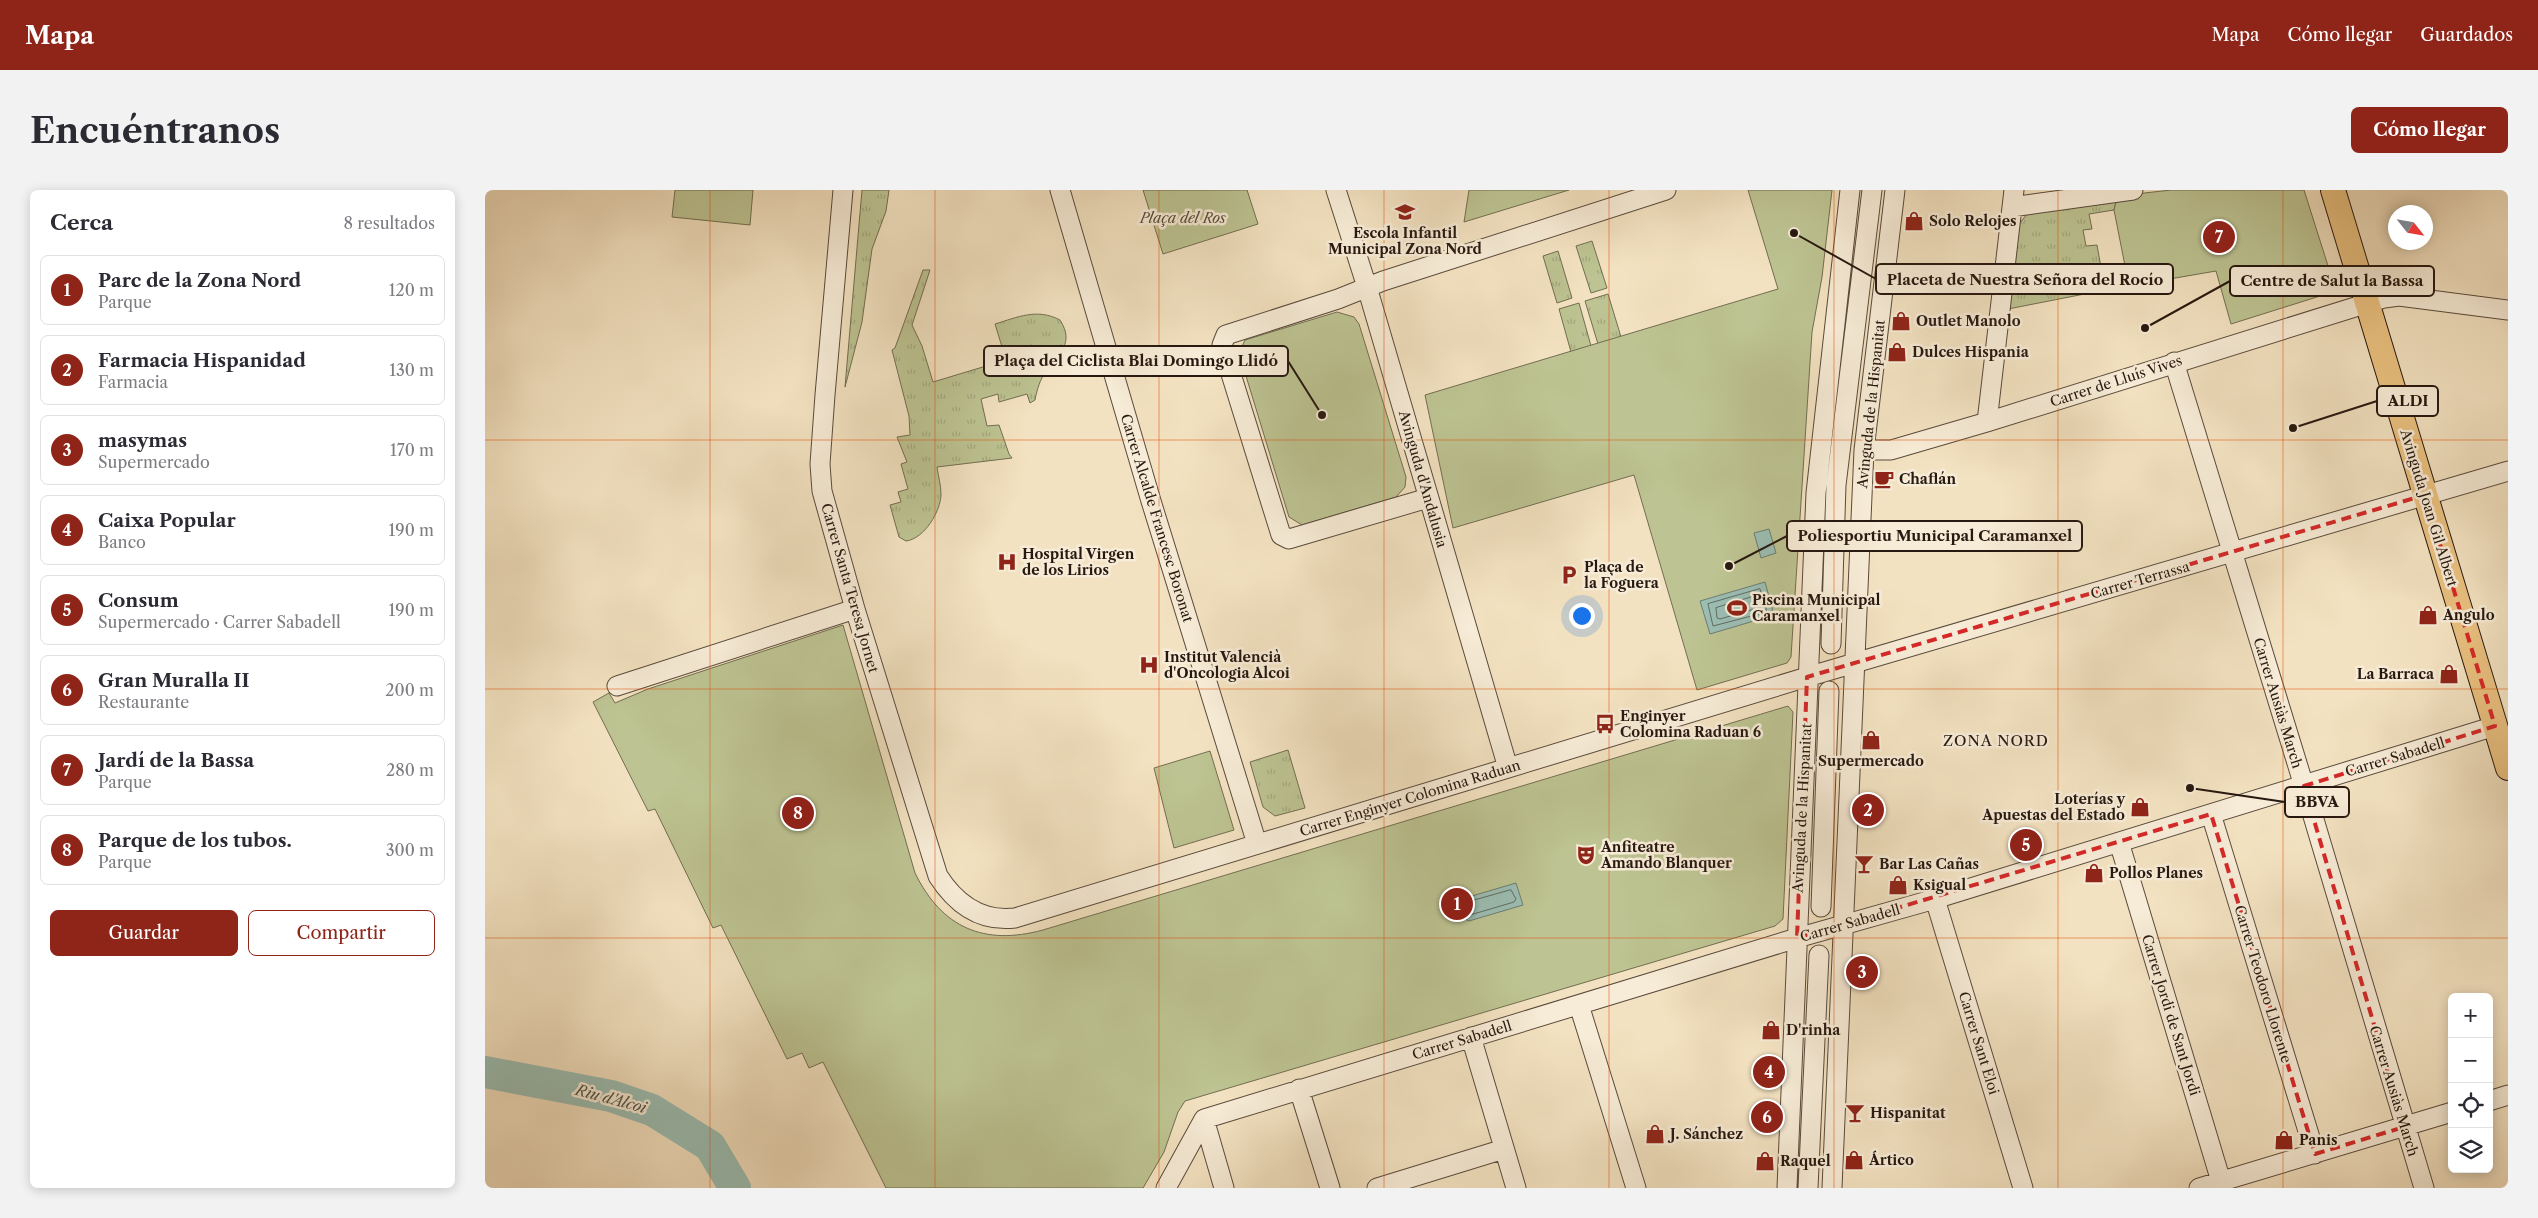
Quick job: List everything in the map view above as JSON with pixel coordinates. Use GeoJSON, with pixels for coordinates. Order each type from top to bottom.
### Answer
{"type":"FeatureCollection","features":[{"type":"Feature","properties":{"kind":"main road","name":"Avinguda Joan Gil Albert"},"geometry":{"type":"LineString","coordinates":[[2333,190],[2508,768]]}},
{"type":"Feature","properties":{"kind":"street","name":"Carrer Santa Teresa Jornet"},"geometry":{"type":"LineString","coordinates":[[843,190],[820,464],[826,512],[938,876],[950,892],[966,907]]}},
{"type":"Feature","properties":{"kind":"street","name":"Carrer Alcalde Francesc Boronat"},"geometry":{"type":"LineString","coordinates":[[1061,190],[1151,501],[1257,844]]}},
{"type":"Feature","properties":{"kind":"street","name":"Avinguda d'Andalusia"},"geometry":{"type":"LineString","coordinates":[[1336,190],[1367,287],[1508,768]]}},
{"type":"Feature","properties":{"kind":"street"},"geometry":{"type":"LineString","coordinates":[[1428,498],[1289,539],[1284,538],[1281,535],[1222,345],[1229,332],[1338,299],[1367,287],[1666,190]]}},
{"type":"Feature","properties":{"kind":"street","name":"Avinguda de la Hispanitat"},"geometry":{"type":"LineString","coordinates":[[1787,1188],[1816,493],[1850,190]]}},
{"type":"Feature","properties":{"kind":"street","name":"Avinguda de la Hispanitat"},"geometry":{"type":"LineString","coordinates":[[1831,644],[1836,484],[1872,190]]}},
{"type":"Feature","properties":{"kind":"street","name":"Avinguda de la Hispanitat"},"geometry":{"type":"LineString","coordinates":[[1832,1188],[1864,450],[1895,190]]}},
{"type":"Feature","properties":{"kind":"street"},"geometry":{"type":"LineString","coordinates":[[1987,422],[2013,199],[2133,190]]}},
{"type":"Feature","properties":{"kind":"street","name":"Carrer de Lluís Vives"},"geometry":{"type":"LineString","coordinates":[[1864,450],[1891,450],[1987,422],[2173,362],[2384,298],[2399,296],[2508,310]]}},
{"type":"Feature","properties":{"kind":"street","name":"Carrer Ausiàs March"},"geometry":{"type":"LineString","coordinates":[[2173,362],[2304,786],[2423,1188]]}},
{"type":"Feature","properties":{"kind":"street","name":"Carrer Terrassa"},"geometry":{"type":"LineString","coordinates":[[1855,664],[2508,471]]}},
{"type":"Feature","properties":{"kind":"street"},"geometry":{"type":"LineString","coordinates":[[617,686],[855,609]]}},
{"type":"Feature","properties":{"kind":"street","name":"Carrer Enginyer Colomina Raduan"},"geometry":{"type":"LineString","coordinates":[[966,907],[991,918],[1015,918],[1855,664]]}},
{"type":"Feature","properties":{"kind":"street","name":"Avinguda de la Hispanitat"},"geometry":{"type":"LineString","coordinates":[[1821,908],[1829,691]]}},
{"type":"Feature","properties":{"kind":"street","name":"Carrer Sabadell"},"geometry":{"type":"LineString","coordinates":[[1204,1119],[1797,938],[1935,899],[2495,726]]}},
{"type":"Feature","properties":{"kind":"street","name":"Carrer Teodoro Llorente"},"geometry":{"type":"LineString","coordinates":[[2211,814],[2315,1154]]}},
{"type":"Feature","properties":{"kind":"street","name":"Carrer Jordi de Sant Jordi"},"geometry":{"type":"LineString","coordinates":[[2119,842],[2223,1185]]}},
{"type":"Feature","properties":{"kind":"street","name":"Carrer Sant Eloi"},"geometry":{"type":"LineString","coordinates":[[1935,899],[2023,1188]]}},
{"type":"Feature","properties":{"kind":"street"},"geometry":{"type":"LineString","coordinates":[[1808,1188],[1819,955]]}},
{"type":"Feature","properties":{"kind":"street"},"geometry":{"type":"LineString","coordinates":[[1579,1005],[1636,1188]]}},
{"type":"Feature","properties":{"kind":"street"},"geometry":{"type":"LineString","coordinates":[[1471,1037],[1516,1188]]}},
{"type":"Feature","properties":{"kind":"street"},"geometry":{"type":"LineString","coordinates":[[1299,1089],[1330,1188]]}},
{"type":"Feature","properties":{"kind":"street"},"geometry":{"type":"LineString","coordinates":[[2493,1100],[2508,1095]]}},
{"type":"Feature","properties":{"kind":"street"},"geometry":{"type":"LineString","coordinates":[[2199,1188],[2223,1185],[2315,1154],[2448,1113]]}},
{"type":"Feature","properties":{"kind":"street"},"geometry":{"type":"LineString","coordinates":[[1166,1188],[1204,1119]]}},
{"type":"Feature","properties":{"kind":"street"},"geometry":{"type":"LineString","coordinates":[[1204,1119],[1224,1188]]}},
{"type":"Feature","properties":{"kind":"street"},"geometry":{"type":"LineString","coordinates":[[1377,1188],[1504,1149]]}},
{"type":"Feature","properties":{"kind":"highlighted area"},"geometry":{"type":"Polygon","coordinates":[[[2425,495],[2495,726],[2304,786],[2404,1127],[2315,1154],[2211,814],[1797,938],[1807,677],[2425,495]]]}},
{"type":"Feature","properties":{"kind":"green space"},"geometry":{"type":"Polygon","coordinates":[[[675,190],[753,190],[750,225],[672,217],[675,190]]]}},
{"type":"Feature","properties":{"kind":"green space"},"geometry":{"type":"Polygon","coordinates":[[[862,190],[889,190],[886,211],[872,249],[862,322],[845,387],[862,190]]]}},
{"type":"Feature","properties":{"kind":"green space","name":"Plaça del Ros"},"geometry":{"type":"Polygon","coordinates":[[[1143,190],[1247,190],[1258,224],[1163,254],[1143,190]]]}},
{"type":"Feature","properties":{"kind":"green space"},"geometry":{"type":"Polygon","coordinates":[[[1469,190],[1569,190],[1464,222],[1469,190]]]}},
{"type":"Feature","properties":{"kind":"green space"},"geometry":{"type":"Polygon","coordinates":[[[1748,190],[1832,190],[1822,277],[1812,332],[1791,657],[1787,663],[1697,690],[1634,475],[1453,528],[1425,395],[1778,289],[1748,190]]]}},
{"type":"Feature","properties":{"kind":"green space"},"geometry":{"type":"Polygon","coordinates":[[[2171,190],[2304,190],[2336,291],[2231,324],[2216,271],[2129,286],[2114,210],[2116,202],[2127,195],[2171,190]]]}},
{"type":"Feature","properties":{"kind":"green space"},"geometry":{"type":"Polygon","coordinates":[[[2116,202],[2114,210],[2089,214],[2092,229],[2083,230],[2086,246],[2097,245],[2105,290],[2008,309],[2018,225],[2028,213],[2116,202]]]}},
{"type":"Feature","properties":{"kind":"green space"},"geometry":{"type":"Polygon","coordinates":[[[1592,241],[1607,288],[1591,293],[1576,246],[1592,241]]]}},
{"type":"Feature","properties":{"kind":"green space"},"geometry":{"type":"Polygon","coordinates":[[[1558,251],[1572,298],[1557,303],[1543,256],[1558,251]]]}},
{"type":"Feature","properties":{"kind":"green space"},"geometry":{"type":"Polygon","coordinates":[[[923,270],[930,270],[912,325],[922,346],[933,382],[1006,360],[995,324],[1027,315],[1052,316],[1060,320],[1066,335],[1066,342],[1042,378],[1035,400],[1030,403],[1027,394],[999,402],[998,394],[981,399],[987,426],[999,425],[1012,458],[937,467],[941,494],[935,516],[925,530],[913,539],[906,541],[899,537],[890,505],[901,502],[898,492],[908,489],[901,464],[907,462],[897,437],[910,435],[909,416],[892,350],[895,348],[923,270]]]}},
{"type":"Feature","properties":{"kind":"green space"},"geometry":{"type":"Polygon","coordinates":[[[1608,294],[1621,337],[1598,344],[1585,301],[1608,294]]]}},
{"type":"Feature","properties":{"kind":"green space"},"geometry":{"type":"Polygon","coordinates":[[[1579,303],[1591,346],[1571,352],[1559,309],[1579,303]]]}},
{"type":"Feature","properties":{"kind":"green space"},"geometry":{"type":"Polygon","coordinates":[[[1337,312],[1354,317],[1359,324],[1406,477],[1405,487],[1396,497],[1302,525],[1289,517],[1239,353],[1245,340],[1337,312]]]}},
{"type":"Feature","properties":{"kind":"green space"},"geometry":{"type":"Polygon","coordinates":[[[843,625],[915,873],[926,892],[938,907],[952,919],[967,928],[1002,936],[1043,930],[1788,706],[1793,712],[1783,919],[1775,926],[1185,1101],[1178,1112],[1164,1152],[1143,1188],[886,1188],[823,1062],[809,1068],[802,1053],[787,1059],[721,925],[713,928],[655,809],[648,811],[593,702],[609,693],[615,703],[648,689],[843,625]]]}},
{"type":"Feature","properties":{"kind":"green space"},"geometry":{"type":"Polygon","coordinates":[[[1288,750],[1305,808],[1275,816],[1263,807],[1250,762],[1288,750]]]}},
{"type":"Feature","properties":{"kind":"green space"},"geometry":{"type":"Polygon","coordinates":[[[1210,751],[1234,830],[1174,848],[1154,768],[1210,751]]]}},
{"type":"Feature","properties":{"kind":"water"},"geometry":{"type":"Polygon","coordinates":[[[1769,529],[1776,553],[1761,558],[1754,533],[1769,529]]]}},
{"type":"Feature","properties":{"kind":"water","name":"Piscina Municipal Caramanxel"},"geometry":{"type":"Polygon","coordinates":[[[1765,582],[1774,615],[1710,634],[1700,601],[1765,582]]]}},
{"type":"Feature","properties":{"kind":"water"},"geometry":{"type":"Polygon","coordinates":[[[1516,883],[1523,905],[1469,921],[1460,916],[1458,907],[1465,898],[1516,883]]]}},
{"type":"Feature","properties":{"kind":"waterway","name":"Riu d'Alcoi"},"geometry":{"type":"LineString","coordinates":[[485,1072],[611,1096],[652,1110],[710,1146],[735,1188]]}},
{"type":"Feature","properties":{"kind":"place","name":"Escola Infantil Municipal Zona Nord"},"geometry":{"type":"Point","coordinates":[1405,212]}},
{"type":"Feature","properties":{"kind":"place","name":"Solo Relojes"},"geometry":{"type":"Point","coordinates":[1914,221]}},
{"type":"Feature","properties":{"kind":"place","name":"Placeta de Nuestra Señora del Rocío"},"geometry":{"type":"Point","coordinates":[1794,233]}},
{"type":"Feature","properties":{"kind":"place","name":"Jardí de la Bassa"},"geometry":{"type":"Point","coordinates":[2219,237]}},
{"type":"Feature","properties":{"kind":"place","name":"Outlet Manolo"},"geometry":{"type":"Point","coordinates":[1901,321]}},
{"type":"Feature","properties":{"kind":"place","name":"Centre de Salut la Bassa"},"geometry":{"type":"Point","coordinates":[2145,328]}},
{"type":"Feature","properties":{"kind":"place","name":"Dulces Hispania"},"geometry":{"type":"Point","coordinates":[1897,352]}},
{"type":"Feature","properties":{"kind":"place","name":"Plaça del Ciclista Blai Domingo Llidó"},"geometry":{"type":"Point","coordinates":[1322,415]}},
{"type":"Feature","properties":{"kind":"place","name":"ALDI"},"geometry":{"type":"Point","coordinates":[2293,428]}},
{"type":"Feature","properties":{"kind":"place","name":"Chaflán"},"geometry":{"type":"Point","coordinates":[1884,479]}},
{"type":"Feature","properties":{"kind":"place","name":"Hospital Virgen de los Lirios"},"geometry":{"type":"Point","coordinates":[1007,562]}},
{"type":"Feature","properties":{"kind":"place","name":"Poliesportiu Municipal Caramanxel"},"geometry":{"type":"Point","coordinates":[1729,566]}},
{"type":"Feature","properties":{"kind":"place","name":"Plaça de la Foguera"},"geometry":{"type":"Point","coordinates":[1569,575]}},
{"type":"Feature","properties":{"kind":"place","name":"Piscina Municipal Caramanxel"},"geometry":{"type":"Point","coordinates":[1737,608]}},
{"type":"Feature","properties":{"kind":"place","name":"Angulo"},"geometry":{"type":"Point","coordinates":[2428,615]}},
{"type":"Feature","properties":{"kind":"place","name":"Institut Valencià d'Oncologia Alcoi"},"geometry":{"type":"Point","coordinates":[1149,665]}},
{"type":"Feature","properties":{"kind":"place","name":"La Barraca"},"geometry":{"type":"Point","coordinates":[2449,674]}},
{"type":"Feature","properties":{"kind":"place","name":"Enginyer Colomina Raduan 6"},"geometry":{"type":"Point","coordinates":[1605,724]}},
{"type":"Feature","properties":{"kind":"place","name":"Supermercado"},"geometry":{"type":"Point","coordinates":[1871,740]}},
{"type":"Feature","properties":{"kind":"place","name":"BBVA"},"geometry":{"type":"Point","coordinates":[2190,788]}},
{"type":"Feature","properties":{"kind":"place","name":"Loterías y Apuestas del Estado"},"geometry":{"type":"Point","coordinates":[2140,807]}},
{"type":"Feature","properties":{"kind":"place","name":"Farmacia Hispanidad"},"geometry":{"type":"Point","coordinates":[1868,810]}},
{"type":"Feature","properties":{"kind":"place","name":"Parque de los tubos."},"geometry":{"type":"Point","coordinates":[798,813]}},
{"type":"Feature","properties":{"kind":"place","name":"Consum"},"geometry":{"type":"Point","coordinates":[2026,845]}},
{"type":"Feature","properties":{"kind":"place","name":"Anfiteatre Amando Blanquer"},"geometry":{"type":"Point","coordinates":[1586,855]}},
{"type":"Feature","properties":{"kind":"place","name":"Bar Las Cañas"},"geometry":{"type":"Point","coordinates":[1864,864]}},
{"type":"Feature","properties":{"kind":"place","name":"Pollos Planes"},"geometry":{"type":"Point","coordinates":[2094,873]}},
{"type":"Feature","properties":{"kind":"place","name":"Ksigual"},"geometry":{"type":"Point","coordinates":[1898,885]}},
{"type":"Feature","properties":{"kind":"place","name":"Parc de la Zona Nord"},"geometry":{"type":"Point","coordinates":[1457,904]}},
{"type":"Feature","properties":{"kind":"place","name":"masymas"},"geometry":{"type":"Point","coordinates":[1862,972]}},
{"type":"Feature","properties":{"kind":"place","name":"D'rinha"},"geometry":{"type":"Point","coordinates":[1771,1030]}},
{"type":"Feature","properties":{"kind":"place","name":"Caixa Popular"},"geometry":{"type":"Point","coordinates":[1769,1072]}},
{"type":"Feature","properties":{"kind":"place","name":"Hispanitat"},"geometry":{"type":"Point","coordinates":[1855,1113]}},
{"type":"Feature","properties":{"kind":"place","name":"Gran Muralla II"},"geometry":{"type":"Point","coordinates":[1767,1117]}},
{"type":"Feature","properties":{"kind":"place","name":"J. Sánchez"},"geometry":{"type":"Point","coordinates":[1655,1134]}},
{"type":"Feature","properties":{"kind":"place","name":"Panis"},"geometry":{"type":"Point","coordinates":[2284,1140]}},
{"type":"Feature","properties":{"kind":"place","name":"Ártico"},"geometry":{"type":"Point","coordinates":[1854,1160]}},
{"type":"Feature","properties":{"kind":"place","name":"Raquel"},"geometry":{"type":"Point","coordinates":[1765,1161]}},
{"type":"Feature","properties":{"kind":"district","name":"ZONA NORD"},"geometry":{"type":"Point","coordinates":[1996,741]}}]}
